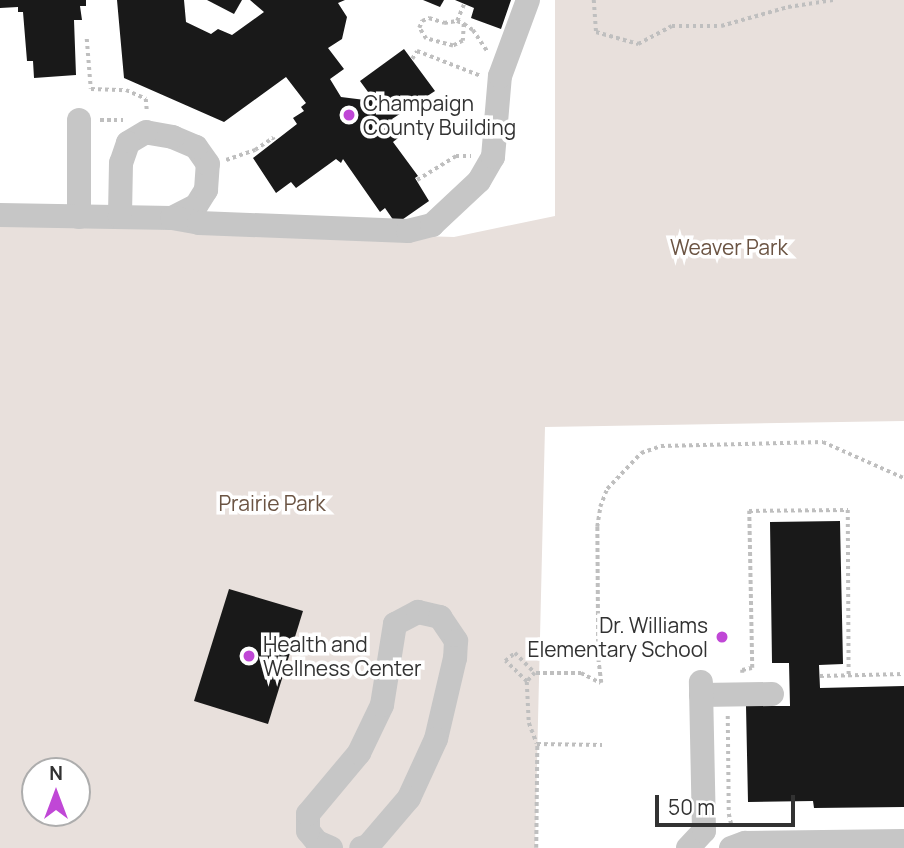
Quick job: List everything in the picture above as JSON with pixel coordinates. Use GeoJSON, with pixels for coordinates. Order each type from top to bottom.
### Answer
{"type":"FeatureCollection","features":[{"type":"Feature","properties":{"kind":"lane"},"geometry":{"type":"LineString","coordinates":[[0,215],[172,218],[199,223],[408,230],[432,225],[480,181],[493,157],[502,73],[528,0]]}},
{"type":"Feature","properties":{"kind":"lane"},"geometry":{"type":"LineString","coordinates":[[79,120],[79,217]]}},
{"type":"Feature","properties":{"kind":"lane"},"geometry":{"type":"LineString","coordinates":[[120,217],[121,163],[128,143],[146,132],[173,137],[196,147],[208,164],[206,190],[196,206],[172,218]]}},
{"type":"Feature","properties":{"kind":"lane"},"geometry":{"type":"LineString","coordinates":[[319,846],[308,831],[309,814],[359,752],[382,705],[395,624],[418,612],[440,617],[456,641],[455,657],[436,739],[409,798],[368,846],[361,848]]}},
{"type":"Feature","properties":{"kind":"lane"},"geometry":{"type":"LineString","coordinates":[[688,848],[704,831],[701,689],[742,695],[772,694]]}},
{"type":"Feature","properties":{"kind":"lane"},"geometry":{"type":"LineString","coordinates":[[736,840],[745,843],[904,841]]}},
{"type":"Feature","properties":{"kind":"path"},"geometry":{"type":"LineString","coordinates":[[594,0],[596,32],[638,44],[672,26],[721,26],[788,7],[834,0]]}},
{"type":"Feature","properties":{"kind":"path"},"geometry":{"type":"LineString","coordinates":[[457,21],[464,4]]}},
{"type":"Feature","properties":{"kind":"path"},"geometry":{"type":"LineString","coordinates":[[464,24],[463,41],[453,46],[426,39],[419,28],[422,22],[429,18],[444,23],[457,21],[464,24],[473,30],[502,73]]}},
{"type":"Feature","properties":{"kind":"path"},"geometry":{"type":"LineString","coordinates":[[87,39],[91,89],[127,90],[146,99],[147,120]]}},
{"type":"Feature","properties":{"kind":"path"},"geometry":{"type":"LineString","coordinates":[[412,60],[417,51],[502,73]]}},
{"type":"Feature","properties":{"kind":"path"},"geometry":{"type":"LineString","coordinates":[[79,120],[125,120]]}},
{"type":"Feature","properties":{"kind":"path"},"geometry":{"type":"LineString","coordinates":[[221,162],[255,150],[273,138],[274,140]]}},
{"type":"Feature","properties":{"kind":"path"},"geometry":{"type":"LineString","coordinates":[[417,180],[451,158],[463,154],[489,164]]}},
{"type":"Feature","properties":{"kind":"path"},"geometry":{"type":"LineString","coordinates":[[536,848],[537,744],[529,723],[527,682],[505,661],[515,653],[535,673],[581,673],[601,683],[598,657],[598,517],[607,489],[641,453],[661,446],[823,442],[904,478]]}},
{"type":"Feature","properties":{"kind":"path"},"geometry":{"type":"LineString","coordinates":[[736,840],[729,814],[727,718],[733,705],[742,705],[742,670],[752,668],[749,511],[848,510],[849,676]]}},
{"type":"Feature","properties":{"kind":"path"},"geometry":{"type":"LineString","coordinates":[[527,682],[535,673]]}},
{"type":"Feature","properties":{"kind":"path"},"geometry":{"type":"LineString","coordinates":[[820,676],[904,674]]}},
{"type":"Feature","properties":{"kind":"path"},"geometry":{"type":"LineString","coordinates":[[537,744],[602,745]]}},
{"type":"Feature","properties":{"kind":"green space","name":"Prairie Park"},"geometry":{"type":"Polygon","coordinates":[[[555,0],[904,0],[904,421],[545,427],[535,848],[0,848],[0,223],[454,237],[555,216],[555,0]]]}},
{"type":"Feature","properties":{"kind":"building"},"geometry":{"type":"Polygon","coordinates":[[[0,0],[86,0],[86,6],[80,6],[82,20],[74,20],[76,75],[34,78],[33,61],[27,61],[23,12],[18,12],[18,7],[0,8],[0,0]]]}},
{"type":"Feature","properties":{"kind":"building","name":"Champaign County Building"},"geometry":{"type":"Polygon","coordinates":[[[117,0],[184,0],[186,22],[211,34],[218,29],[232,35],[264,12],[250,0],[345,0],[338,3],[347,17],[342,39],[328,48],[344,69],[330,79],[341,97],[365,100],[371,96],[360,81],[404,49],[435,91],[392,119],[396,126],[392,129],[398,138],[393,142],[418,176],[415,178],[429,201],[396,224],[385,208],[380,212],[343,159],[341,163],[336,159],[296,188],[291,182],[276,193],[253,158],[297,124],[293,118],[304,111],[301,107],[306,103],[286,77],[224,122],[124,78],[117,0]]]}},
{"type":"Feature","properties":{"kind":"building"},"geometry":{"type":"Polygon","coordinates":[[[207,0],[242,0],[234,14],[207,0]]]}},
{"type":"Feature","properties":{"kind":"building"},"geometry":{"type":"Polygon","coordinates":[[[423,0],[444,0],[440,7],[423,0]]]}},
{"type":"Feature","properties":{"kind":"building","name":"Champaign County Building"},"geometry":{"type":"Polygon","coordinates":[[[455,0],[511,0],[501,29],[471,18],[474,8],[455,0]]]}},
{"type":"Feature","properties":{"kind":"building"},"geometry":{"type":"Polygon","coordinates":[[[840,521],[843,664],[819,665],[820,688],[904,686],[904,807],[814,808],[813,801],[748,802],[746,706],[790,706],[789,663],[772,663],[770,522],[840,521]]]}},
{"type":"Feature","properties":{"kind":"building","name":"Health and Wellness Center"},"geometry":{"type":"Polygon","coordinates":[[[229,589],[303,611],[268,724],[194,701],[229,589]]]}},
{"type":"Feature","properties":{"kind":"place","name":"Champaign County Building"},"geometry":{"type":"Point","coordinates":[349,115]}},
{"type":"Feature","properties":{"kind":"place","name":"Dr. Williams Elementary School"},"geometry":{"type":"Point","coordinates":[722,637]}},
{"type":"Feature","properties":{"kind":"place","name":"Health and Wellness Center"},"geometry":{"type":"Point","coordinates":[249,656]}},
{"type":"Feature","properties":{"kind":"park label","name":"Weaver Park"},"geometry":{"type":"Point","coordinates":[729,247]}}]}
